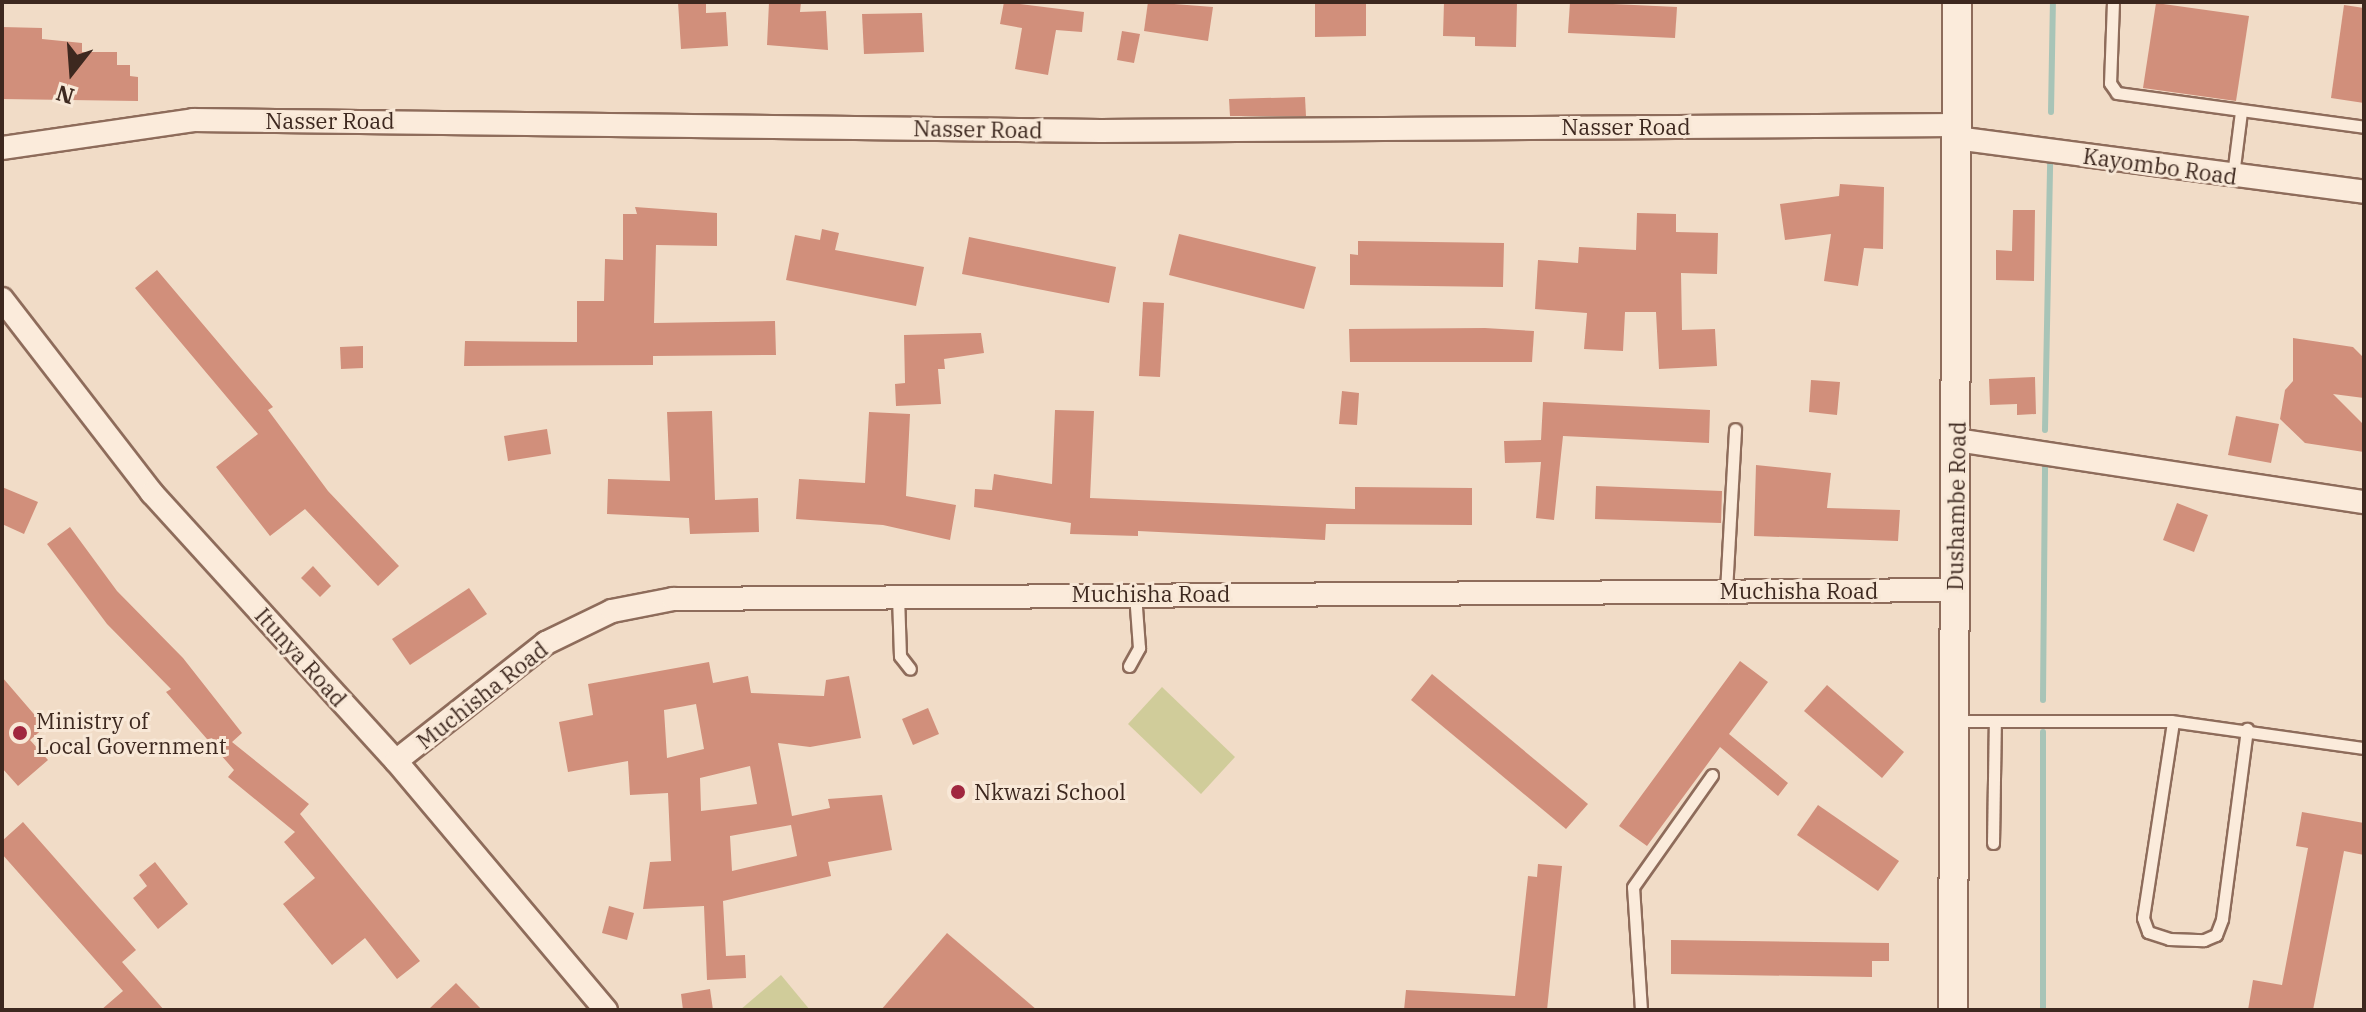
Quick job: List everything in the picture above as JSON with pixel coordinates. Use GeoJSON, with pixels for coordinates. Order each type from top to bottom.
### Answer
{"type":"FeatureCollection","features":[{"type":"Feature","properties":{"kind":"street","name":"Dushambe Road"},"geometry":{"type":"LineString","coordinates":[[1953,1010],[1957,2]]}},
{"type":"Feature","properties":{"kind":"street","name":"Nasser Road"},"geometry":{"type":"LineString","coordinates":[[2,148],[193,120],[1101,131],[1956,132]]}},
{"type":"Feature","properties":{"kind":"street","name":"Kayombo Road"},"geometry":{"type":"LineString","coordinates":[[1956,132],[2364,192]]}},
{"type":"Feature","properties":{"kind":"street","name":"Itunya Road"},"geometry":{"type":"LineString","coordinates":[[2,299],[152,493],[396,761],[606,1010]]}},
{"type":"Feature","properties":{"kind":"street"},"geometry":{"type":"LineString","coordinates":[[1957,440],[2364,502]]}},
{"type":"Feature","properties":{"kind":"street","name":"Muchisha Road"},"geometry":{"type":"LineString","coordinates":[[396,761],[514,665],[612,611],[673,599],[1955,590]]}},
{"type":"Feature","properties":{"kind":"lane"},"geometry":{"type":"LineString","coordinates":[[2113,2],[2110,83],[2117,93],[2364,127]]}},
{"type":"Feature","properties":{"kind":"lane"},"geometry":{"type":"LineString","coordinates":[[2233,175],[2241,112]]}},
{"type":"Feature","properties":{"kind":"lane"},"geometry":{"type":"LineString","coordinates":[[1726,591],[1735,429]]}},
{"type":"Feature","properties":{"kind":"lane"},"geometry":{"type":"LineString","coordinates":[[1129,666],[1139,648],[1135,594]]}},
{"type":"Feature","properties":{"kind":"lane"},"geometry":{"type":"LineString","coordinates":[[898,596],[900,656],[910,669]]}},
{"type":"Feature","properties":{"kind":"lane"},"geometry":{"type":"LineString","coordinates":[[1953,721],[2172,722],[2247,729],[2364,748]]}},
{"type":"Feature","properties":{"kind":"lane"},"geometry":{"type":"LineString","coordinates":[[1993,843],[1995,722]]}},
{"type":"Feature","properties":{"kind":"lane"},"geometry":{"type":"LineString","coordinates":[[2172,722],[2143,918],[2148,932],[2169,939],[2204,940],[2216,935],[2222,919],[2247,729]]}},
{"type":"Feature","properties":{"kind":"lane"},"geometry":{"type":"LineString","coordinates":[[1641,1010],[1633,887],[1712,775]]}},
{"type":"Feature","properties":{"kind":"shaded area"},"geometry":{"type":"Polygon","coordinates":[[[1162,687],[1235,757],[1201,794],[1128,724],[1162,687]]]}},
{"type":"Feature","properties":{"kind":"shaded area"},"geometry":{"type":"Polygon","coordinates":[[[781,975],[810,1010],[740,1010],[781,975]]]}},
{"type":"Feature","properties":{"kind":"building"},"geometry":{"type":"Polygon","coordinates":[[[678,2],[706,2],[706,13],[726,12],[728,46],[681,49],[678,2]]]}},
{"type":"Feature","properties":{"kind":"building"},"geometry":{"type":"Polygon","coordinates":[[[769,2],[801,2],[800,12],[826,11],[828,50],[767,45],[769,2]]]}},
{"type":"Feature","properties":{"kind":"building"},"geometry":{"type":"Polygon","coordinates":[[[1004,2],[1084,12],[1082,32],[1056,30],[1048,75],[1015,69],[1022,28],[1000,24],[1004,2]]]}},
{"type":"Feature","properties":{"kind":"building"},"geometry":{"type":"Polygon","coordinates":[[[1148,2],[1213,7],[1208,41],[1144,31],[1148,2]]]}},
{"type":"Feature","properties":{"kind":"building"},"geometry":{"type":"Polygon","coordinates":[[[1315,2],[1366,2],[1366,36],[1315,37],[1315,2]]]}},
{"type":"Feature","properties":{"kind":"building"},"geometry":{"type":"Polygon","coordinates":[[[1444,2],[1517,2],[1516,47],[1475,46],[1475,37],[1443,36],[1444,2]]]}},
{"type":"Feature","properties":{"kind":"building"},"geometry":{"type":"Polygon","coordinates":[[[1570,2],[1677,7],[1675,38],[1568,33],[1570,2]]]}},
{"type":"Feature","properties":{"kind":"building"},"geometry":{"type":"Polygon","coordinates":[[[2156,3],[2249,16],[2236,101],[2143,88],[2156,3]]]}},
{"type":"Feature","properties":{"kind":"building"},"geometry":{"type":"Polygon","coordinates":[[[2344,5],[2364,8],[2364,103],[2331,98],[2344,5]]]}},
{"type":"Feature","properties":{"kind":"building"},"geometry":{"type":"Polygon","coordinates":[[[922,13],[924,52],[864,54],[862,14],[922,13]]]}},
{"type":"Feature","properties":{"kind":"building"},"geometry":{"type":"Polygon","coordinates":[[[2,27],[42,28],[42,39],[82,43],[82,52],[117,52],[117,65],[130,65],[130,76],[138,77],[138,101],[2,99],[2,27]]]}},
{"type":"Feature","properties":{"kind":"building"},"geometry":{"type":"Polygon","coordinates":[[[1122,31],[1140,34],[1134,63],[1117,60],[1122,31]]]}},
{"type":"Feature","properties":{"kind":"building"},"geometry":{"type":"Polygon","coordinates":[[[1305,97],[1306,116],[1230,116],[1229,99],[1305,97]]]}},
{"type":"Feature","properties":{"kind":"building"},"geometry":{"type":"Polygon","coordinates":[[[1840,184],[1884,187],[1883,249],[1864,248],[1858,286],[1824,281],[1831,234],[1785,240],[1780,204],[1839,196],[1840,184]]]}},
{"type":"Feature","properties":{"kind":"building"},"geometry":{"type":"Polygon","coordinates":[[[635,207],[717,213],[717,246],[656,245],[654,323],[775,321],[776,355],[653,356],[653,365],[464,366],[465,341],[577,342],[577,301],[604,301],[605,259],[623,260],[623,214],[637,214],[635,207]]]}},
{"type":"Feature","properties":{"kind":"building"},"geometry":{"type":"Polygon","coordinates":[[[2013,210],[2035,210],[2034,281],[1996,280],[1996,250],[2012,251],[2013,210]]]}},
{"type":"Feature","properties":{"kind":"building"},"geometry":{"type":"Polygon","coordinates":[[[1637,213],[1676,214],[1676,232],[1718,233],[1717,274],[1681,273],[1682,330],[1715,329],[1717,366],[1659,369],[1656,312],[1625,312],[1623,351],[1584,349],[1587,313],[1535,309],[1538,260],[1578,263],[1579,247],[1636,250],[1637,213]]]}},
{"type":"Feature","properties":{"kind":"building"},"geometry":{"type":"Polygon","coordinates":[[[822,229],[839,233],[835,250],[924,267],[916,306],[786,280],[795,235],[820,240],[822,229]]]}},
{"type":"Feature","properties":{"kind":"building"},"geometry":{"type":"Polygon","coordinates":[[[1179,234],[1316,267],[1304,309],[1169,275],[1179,234]]]}},
{"type":"Feature","properties":{"kind":"building"},"geometry":{"type":"Polygon","coordinates":[[[969,237],[1116,267],[1109,303],[962,274],[969,237]]]}},
{"type":"Feature","properties":{"kind":"building"},"geometry":{"type":"Polygon","coordinates":[[[1358,241],[1504,243],[1503,287],[1350,285],[1350,254],[1358,255],[1358,241]]]}},
{"type":"Feature","properties":{"kind":"building"},"geometry":{"type":"Polygon","coordinates":[[[157,270],[273,407],[268,410],[328,491],[399,566],[378,586],[305,509],[270,536],[216,467],[258,434],[135,288],[157,270]]]}},
{"type":"Feature","properties":{"kind":"building"},"geometry":{"type":"Polygon","coordinates":[[[1143,302],[1164,303],[1160,377],[1139,376],[1143,302]]]}},
{"type":"Feature","properties":{"kind":"building"},"geometry":{"type":"Polygon","coordinates":[[[1485,328],[1534,331],[1532,362],[1350,362],[1349,329],[1485,328]]]}},
{"type":"Feature","properties":{"kind":"building"},"geometry":{"type":"Polygon","coordinates":[[[981,333],[984,353],[944,359],[945,369],[938,369],[941,404],[896,406],[895,384],[905,383],[904,335],[981,333]]]}},
{"type":"Feature","properties":{"kind":"building"},"geometry":{"type":"Polygon","coordinates":[[[2293,338],[2353,347],[2364,358],[2364,398],[2333,394],[2364,425],[2364,452],[2305,443],[2280,419],[2285,390],[2293,381],[2293,338]]]}},
{"type":"Feature","properties":{"kind":"building"},"geometry":{"type":"Polygon","coordinates":[[[363,346],[363,368],[341,369],[340,347],[363,346]]]}},
{"type":"Feature","properties":{"kind":"building"},"geometry":{"type":"Polygon","coordinates":[[[2035,377],[2036,414],[2017,415],[2017,404],[1990,405],[1989,379],[2035,377]]]}},
{"type":"Feature","properties":{"kind":"building"},"geometry":{"type":"Polygon","coordinates":[[[1811,380],[1840,382],[1837,415],[1809,412],[1811,380]]]}},
{"type":"Feature","properties":{"kind":"building"},"geometry":{"type":"Polygon","coordinates":[[[1342,391],[1359,393],[1357,425],[1339,424],[1342,391]]]}},
{"type":"Feature","properties":{"kind":"building"},"geometry":{"type":"Polygon","coordinates":[[[1543,402],[1710,410],[1709,443],[1563,436],[1554,520],[1536,518],[1541,462],[1505,463],[1504,441],[1541,440],[1543,402]]]}},
{"type":"Feature","properties":{"kind":"building"},"geometry":{"type":"Polygon","coordinates":[[[1055,410],[1094,411],[1090,498],[1355,509],[1355,487],[1472,488],[1472,525],[1326,524],[1325,540],[1138,531],[1138,536],[1070,534],[1071,523],[974,507],[975,489],[992,490],[994,474],[1052,484],[1055,410]]]}},
{"type":"Feature","properties":{"kind":"building"},"geometry":{"type":"Polygon","coordinates":[[[712,411],[715,500],[758,498],[759,532],[690,534],[689,518],[607,514],[608,479],[670,481],[667,412],[712,411]]]}},
{"type":"Feature","properties":{"kind":"building"},"geometry":{"type":"Polygon","coordinates":[[[869,412],[910,414],[906,496],[956,505],[950,540],[883,525],[796,519],[799,479],[865,483],[869,412]]]}},
{"type":"Feature","properties":{"kind":"building"},"geometry":{"type":"Polygon","coordinates":[[[2236,416],[2279,424],[2271,463],[2228,455],[2236,416]]]}},
{"type":"Feature","properties":{"kind":"building"},"geometry":{"type":"Polygon","coordinates":[[[547,429],[551,454],[508,461],[504,436],[547,429]]]}},
{"type":"Feature","properties":{"kind":"building"},"geometry":{"type":"Polygon","coordinates":[[[1756,465],[1831,473],[1827,508],[1900,510],[1898,541],[1754,536],[1756,465]]]}},
{"type":"Feature","properties":{"kind":"building"},"geometry":{"type":"Polygon","coordinates":[[[1596,486],[1722,491],[1721,523],[1595,519],[1596,486]]]}},
{"type":"Feature","properties":{"kind":"building"},"geometry":{"type":"Polygon","coordinates":[[[2,487],[38,502],[24,534],[2,524],[2,487]]]}},
{"type":"Feature","properties":{"kind":"building"},"geometry":{"type":"Polygon","coordinates":[[[2177,503],[2208,515],[2194,552],[2163,540],[2177,503]]]}},
{"type":"Feature","properties":{"kind":"building"},"geometry":{"type":"Polygon","coordinates":[[[70,527],[117,591],[183,658],[242,733],[232,742],[309,804],[300,814],[420,961],[397,979],[365,938],[332,965],[283,904],[315,878],[284,842],[295,832],[228,777],[234,770],[166,692],[171,689],[107,624],[47,544],[70,527]]]}},
{"type":"Feature","properties":{"kind":"building"},"geometry":{"type":"Polygon","coordinates":[[[313,566],[331,586],[320,597],[301,578],[313,566]]]}},
{"type":"Feature","properties":{"kind":"building"},"geometry":{"type":"Polygon","coordinates":[[[469,588],[487,614],[410,665],[392,639],[469,588]]]}},
{"type":"Feature","properties":{"kind":"building"},"geometry":{"type":"Polygon","coordinates":[[[1740,661],[1768,682],[1729,734],[1788,783],[1778,796],[1720,747],[1647,846],[1619,826],[1740,661]]]}},
{"type":"Feature","properties":{"kind":"building"},"geometry":{"type":"Polygon","coordinates":[[[709,662],[713,683],[748,676],[751,693],[824,696],[826,680],[849,676],[861,738],[810,747],[778,743],[792,816],[830,808],[828,799],[882,795],[892,850],[828,862],[831,876],[723,901],[726,956],[745,955],[746,978],[707,980],[704,906],[643,909],[650,862],[671,861],[668,793],[630,795],[628,761],[568,772],[559,722],[593,715],[588,684],[709,662]],[[696,704],[664,710],[667,758],[704,749],[696,704]],[[750,766],[700,778],[701,811],[757,804],[750,766]],[[791,825],[730,836],[732,871],[797,856],[791,825]]]}},
{"type":"Feature","properties":{"kind":"building"},"geometry":{"type":"Polygon","coordinates":[[[1432,674],[1588,804],[1566,829],[1411,700],[1432,674]]]}},
{"type":"Feature","properties":{"kind":"building","name":"Ministry of Local Government"},"geometry":{"type":"Polygon","coordinates":[[[2,677],[45,727],[30,740],[48,760],[18,786],[2,768],[2,677]]]}},
{"type":"Feature","properties":{"kind":"building"},"geometry":{"type":"Polygon","coordinates":[[[1827,685],[1904,752],[1882,778],[1804,711],[1827,685]]]}},
{"type":"Feature","properties":{"kind":"building"},"geometry":{"type":"Polygon","coordinates":[[[928,708],[939,734],[913,745],[902,719],[928,708]]]}},
{"type":"Feature","properties":{"kind":"building"},"geometry":{"type":"Polygon","coordinates":[[[1818,805],[1899,861],[1878,891],[1797,835],[1818,805]]]}},
{"type":"Feature","properties":{"kind":"building"},"geometry":{"type":"Polygon","coordinates":[[[2302,812],[2364,823],[2364,855],[2344,851],[2313,1010],[2248,1010],[2253,980],[2282,985],[2308,848],[2296,846],[2302,812]]]}},
{"type":"Feature","properties":{"kind":"building"},"geometry":{"type":"Polygon","coordinates":[[[23,822],[136,950],[122,962],[164,1010],[101,1010],[123,991],[2,854],[2,841],[23,822]]]}},
{"type":"Feature","properties":{"kind":"building"},"geometry":{"type":"Polygon","coordinates":[[[155,862],[188,904],[158,929],[133,898],[147,886],[139,875],[155,862]]]}},
{"type":"Feature","properties":{"kind":"building"},"geometry":{"type":"Polygon","coordinates":[[[1538,864],[1562,866],[1547,1010],[1404,1010],[1406,990],[1515,996],[1528,876],[1537,877],[1538,864]]]}},
{"type":"Feature","properties":{"kind":"building"},"geometry":{"type":"Polygon","coordinates":[[[609,906],[634,913],[627,940],[602,933],[609,906]]]}},
{"type":"Feature","properties":{"kind":"building"},"geometry":{"type":"Polygon","coordinates":[[[947,933],[1037,1010],[881,1010],[947,933]]]}},
{"type":"Feature","properties":{"kind":"building"},"geometry":{"type":"Polygon","coordinates":[[[1671,940],[1889,943],[1889,961],[1872,961],[1872,977],[1671,974],[1671,940]]]}},
{"type":"Feature","properties":{"kind":"building"},"geometry":{"type":"Polygon","coordinates":[[[456,983],[482,1010],[428,1010],[456,983]]]}},
{"type":"Feature","properties":{"kind":"building"},"geometry":{"type":"Polygon","coordinates":[[[710,989],[713,1010],[683,1010],[681,994],[710,989]]]}},
{"type":"Feature","properties":{"kind":"waterway"},"geometry":{"type":"LineString","coordinates":[[2051,112],[2053,2]]}},
{"type":"Feature","properties":{"kind":"waterway"},"geometry":{"type":"LineString","coordinates":[[2045,430],[2050,161]]}},
{"type":"Feature","properties":{"kind":"waterway"},"geometry":{"type":"LineString","coordinates":[[2043,700],[2045,466]]}},
{"type":"Feature","properties":{"kind":"waterway"},"geometry":{"type":"LineString","coordinates":[[2043,732],[2043,1010]]}},
{"type":"Feature","properties":{"kind":"place","name":"Ministry of Local Government"},"geometry":{"type":"Point","coordinates":[20,733]}},
{"type":"Feature","properties":{"kind":"place","name":"Nkwazi School"},"geometry":{"type":"Point","coordinates":[958,792]}}]}
